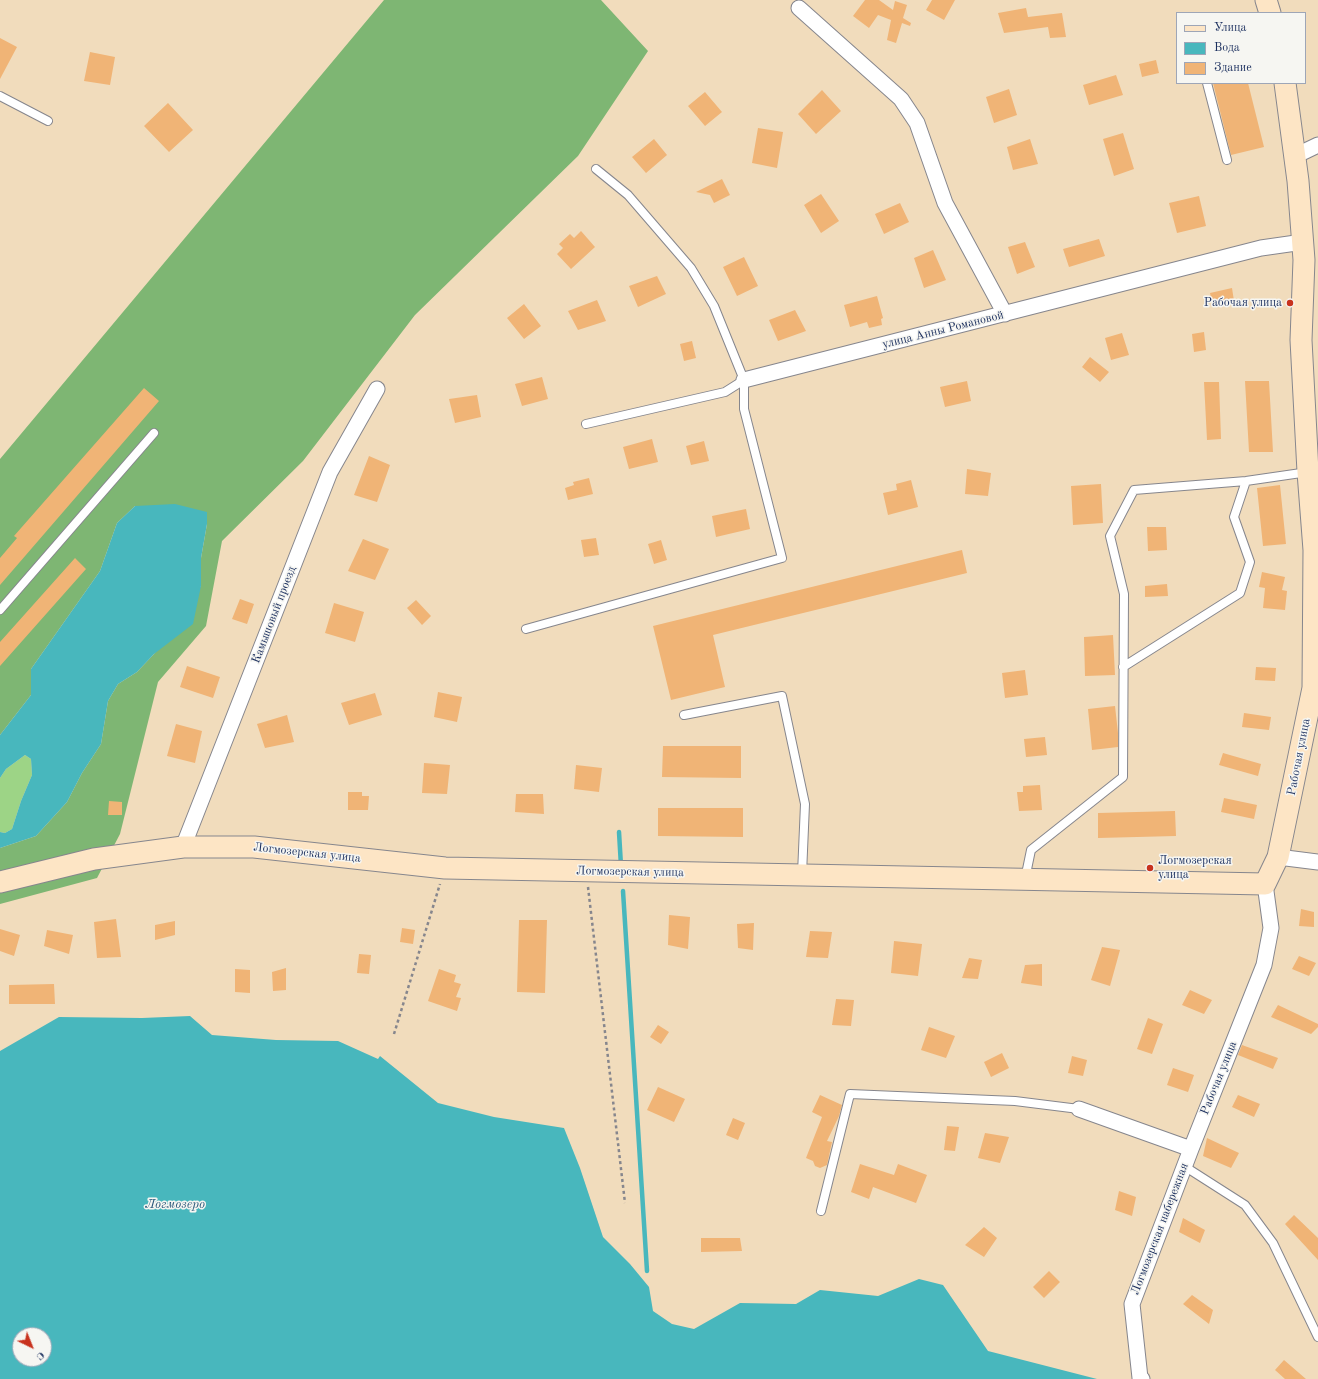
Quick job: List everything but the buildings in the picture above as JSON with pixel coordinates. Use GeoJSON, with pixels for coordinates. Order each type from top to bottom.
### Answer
{"type":"FeatureCollection","features":[{"type":"Feature","properties":{"kind":"street"},"geometry":{"type":"LineString","coordinates":[[1266,0],[1270,12]]}},
{"type":"Feature","properties":{"kind":"street"},"geometry":{"type":"LineString","coordinates":[[799,8],[901,99],[918,123],[945,203],[1005,314]]}},
{"type":"Feature","properties":{"kind":"street","name":"Рабочая улица"},"geometry":{"type":"LineString","coordinates":[[1191,1149],[1264,965],[1271,928],[1265,884],[1278,856],[1313,688],[1316,550],[1313,472],[1301,340],[1304,260],[1295,156],[1285,84]]}},
{"type":"Feature","properties":{"kind":"street"},"geometry":{"type":"LineString","coordinates":[[1295,156],[1318,145]]}},
{"type":"Feature","properties":{"kind":"street","name":"улица Анны Романовой"},"geometry":{"type":"LineString","coordinates":[[744,380],[1261,248],[1303,242]]}},
{"type":"Feature","properties":{"kind":"street","name":"Камышовый проезд"},"geometry":{"type":"LineString","coordinates":[[183,847],[330,472],[377,389]]}},
{"type":"Feature","properties":{"kind":"street","name":"Логмозерская улица"},"geometry":{"type":"LineString","coordinates":[[0,882],[94,859],[183,847],[254,846],[445,868],[1265,884]]}},
{"type":"Feature","properties":{"kind":"street"},"geometry":{"type":"LineString","coordinates":[[1278,856],[1318,862]]}},
{"type":"Feature","properties":{"kind":"street"},"geometry":{"type":"LineString","coordinates":[[1079,1108],[1191,1149]]}},
{"type":"Feature","properties":{"kind":"street","name":"Логмозерская набережная"},"geometry":{"type":"LineString","coordinates":[[1142,1379],[1140,1378],[1132,1304],[1191,1149]]}},
{"type":"Feature","properties":{"kind":"lane"},"geometry":{"type":"LineString","coordinates":[[1207,84],[1227,160]]}},
{"type":"Feature","properties":{"kind":"lane"},"geometry":{"type":"LineString","coordinates":[[0,96],[48,121]]}},
{"type":"Feature","properties":{"kind":"lane"},"geometry":{"type":"LineString","coordinates":[[526,629],[782,558],[744,409],[744,380],[714,306],[690,268],[628,195],[596,169]]}},
{"type":"Feature","properties":{"kind":"lane","name":"улица Анны Романовой"},"geometry":{"type":"LineString","coordinates":[[586,424],[725,392],[744,380]]}},
{"type":"Feature","properties":{"kind":"lane"},"geometry":{"type":"LineString","coordinates":[[0,610],[154,433]]}},
{"type":"Feature","properties":{"kind":"lane"},"geometry":{"type":"LineString","coordinates":[[1025,880],[1031,850],[1123,777],[1124,594],[1110,536],[1134,490],[1246,481],[1313,472]]}},
{"type":"Feature","properties":{"kind":"lane"},"geometry":{"type":"LineString","coordinates":[[1123,667],[1240,593],[1250,562],[1234,517],[1246,481]]}},
{"type":"Feature","properties":{"kind":"lane"},"geometry":{"type":"LineString","coordinates":[[684,715],[782,696],[805,804],[802,875]]}},
{"type":"Feature","properties":{"kind":"lane"},"geometry":{"type":"LineString","coordinates":[[821,1212],[850,1094],[1015,1101],[1079,1108]]}},
{"type":"Feature","properties":{"kind":"lane"},"geometry":{"type":"LineString","coordinates":[[1184,1166],[1246,1205],[1273,1243],[1318,1337]]}},
{"type":"Feature","properties":{"kind":"path"},"geometry":{"type":"LineString","coordinates":[[394,1034],[445,868]]}},
{"type":"Feature","properties":{"kind":"path"},"geometry":{"type":"LineString","coordinates":[[586,871],[625,1203]]}},
{"type":"Feature","properties":{"kind":"green space"},"geometry":{"type":"Polygon","coordinates":[[[384,0],[601,0],[648,51],[578,156],[415,315],[303,461],[222,541],[206,626],[158,682],[120,834],[97,878],[0,904],[0,848],[36,836],[67,802],[82,773],[101,744],[108,701],[118,684],[137,672],[154,654],[201,586],[201,558],[207,524],[135,506],[117,523],[100,571],[31,669],[31,695],[0,735],[0,459],[384,0]]]}},
{"type":"Feature","properties":{"kind":"green space"},"geometry":{"type":"Polygon","coordinates":[[[25,755],[31,759],[32,775],[21,801],[12,829],[5,833],[0,832],[0,778],[6,769],[25,755]]]}},
{"type":"Feature","properties":{"kind":"water"},"geometry":{"type":"Polygon","coordinates":[[[175,504],[207,512],[207,524],[201,558],[201,586],[193,624],[154,654],[137,672],[118,684],[108,701],[101,744],[82,773],[67,802],[36,836],[0,848],[0,832],[5,833],[12,829],[21,801],[32,775],[31,759],[25,755],[6,769],[0,778],[0,735],[31,695],[31,669],[100,571],[117,523],[135,506],[175,504]]]}},
{"type":"Feature","properties":{"kind":"water","name":"Логмозеро"},"geometry":{"type":"Polygon","coordinates":[[[190,1016],[212,1035],[276,1040],[338,1041],[378,1059],[380,1056],[438,1103],[494,1117],[564,1128],[580,1168],[603,1237],[630,1264],[649,1287],[653,1311],[672,1324],[694,1329],[740,1303],[796,1304],[820,1290],[878,1296],[919,1279],[943,1285],[988,1351],[1097,1379],[0,1379],[0,1051],[59,1017],[142,1018],[190,1016]]]}},
{"type":"Feature","properties":{"kind":"waterway"},"geometry":{"type":"LineString","coordinates":[[619,832],[621,866]]}},
{"type":"Feature","properties":{"kind":"waterway"},"geometry":{"type":"LineString","coordinates":[[623,891],[647,1271]]}},
{"type":"Feature","properties":{"kind":"place","name":"Рабочая улица"},"geometry":{"type":"Point","coordinates":[1290,303]}},
{"type":"Feature","properties":{"kind":"place","name":"Логмозерская улица"},"geometry":{"type":"Point","coordinates":[1150,868]}}]}
